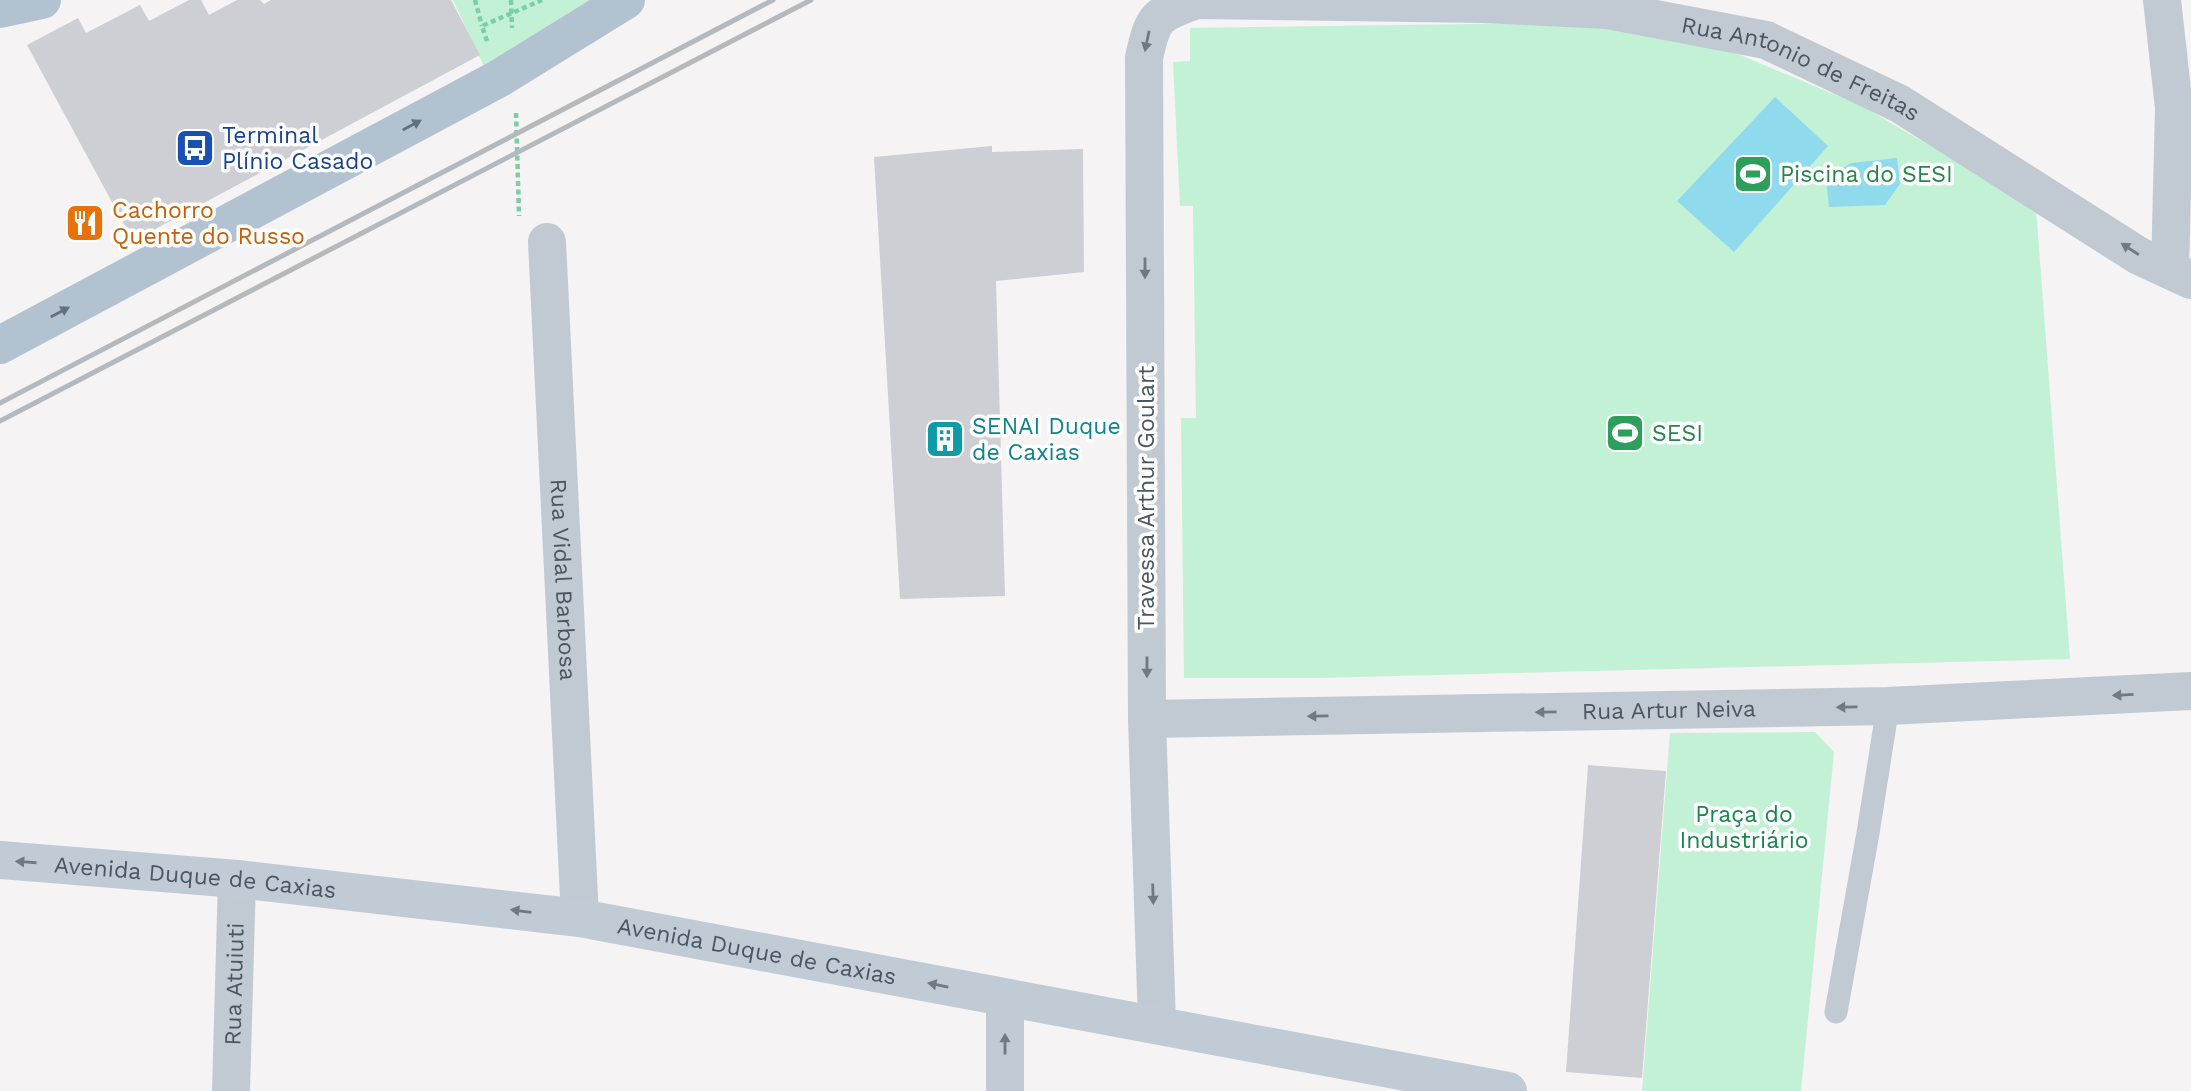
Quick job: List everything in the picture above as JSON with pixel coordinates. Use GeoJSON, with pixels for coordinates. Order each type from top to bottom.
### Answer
{"type":"FeatureCollection","features":[{"type":"Feature","properties":{"kind":"main road"},"geometry":{"type":"LineString","coordinates":[[0,9],[42,0]]}},
{"type":"Feature","properties":{"kind":"main road"},"geometry":{"type":"LineString","coordinates":[[565,39],[600,4],[600,0]]}},
{"type":"Feature","properties":{"kind":"main road"},"geometry":{"type":"LineString","coordinates":[[0,345],[498,79],[626,0]]}},
{"type":"Feature","properties":{"kind":"main road","name":"Avenida Duque de Caxias"},"geometry":{"type":"LineString","coordinates":[[0,860],[237,879],[580,918],[1157,1024],[1462,1087],[1508,1091]]}},
{"type":"Feature","properties":{"kind":"main road"},"geometry":{"type":"LineString","coordinates":[[1005,998],[1005,1091]]}},
{"type":"Feature","properties":{"kind":"street","name":"Rua Antonio de Freitas"},"geometry":{"type":"LineString","coordinates":[[1196,0],[1606,5],[1766,40],[1900,104],[2139,256],[2181,275]]}},
{"type":"Feature","properties":{"kind":"street","name":"Travessa Arthur Goulart"},"geometry":{"type":"LineString","coordinates":[[1157,1024],[1147,719],[1144,58],[1150,28],[1166,11],[1196,0]]}},
{"type":"Feature","properties":{"kind":"street"},"geometry":{"type":"LineString","coordinates":[[2162,0],[2174,108],[2181,275]]}},
{"type":"Feature","properties":{"kind":"street","name":"Rua Vidal Barbosa"},"geometry":{"type":"LineString","coordinates":[[547,242],[580,918]]}},
{"type":"Feature","properties":{"kind":"street","name":"Rua Artur Neiva"},"geometry":{"type":"LineString","coordinates":[[1147,719],[1888,706],[2191,691]]}},
{"type":"Feature","properties":{"kind":"street","name":"Rua Atuiuti"},"geometry":{"type":"LineString","coordinates":[[230,1091],[237,879]]}},
{"type":"Feature","properties":{"kind":"lane"},"geometry":{"type":"LineString","coordinates":[[1836,1012],[1888,706]]}},
{"type":"Feature","properties":{"kind":"path"},"geometry":{"type":"LineString","coordinates":[[475,0],[482,26]]}},
{"type":"Feature","properties":{"kind":"path"},"geometry":{"type":"LineString","coordinates":[[511,0],[512,18]]}},
{"type":"Feature","properties":{"kind":"green space"},"geometry":{"type":"Polygon","coordinates":[[[453,0],[593,0],[488,75],[453,0]]]}},
{"type":"Feature","properties":{"kind":"green space","name":"SESI"},"geometry":{"type":"Polygon","coordinates":[[[1611,22],[1733,52],[1862,106],[2036,208],[2070,659],[1318,678],[1184,678],[1181,418],[1196,418],[1193,206],[1180,206],[1173,62],[1190,61],[1190,28],[1611,22]]]}},
{"type":"Feature","properties":{"kind":"green space","name":"Praça do Industriário"},"geometry":{"type":"Polygon","coordinates":[[[1815,732],[1834,752],[1801,1091],[1642,1091],[1670,733],[1815,732]]]}},
{"type":"Feature","properties":{"kind":"water","name":"Piscina do SESI"},"geometry":{"type":"Polygon","coordinates":[[[1775,97],[1828,146],[1734,252],[1677,201],[1775,97]]]}},
{"type":"Feature","properties":{"kind":"water"},"geometry":{"type":"Polygon","coordinates":[[[1897,158],[1900,184],[1885,205],[1829,207],[1826,179],[1851,163],[1897,158]]]}},
{"type":"Feature","properties":{"kind":"building","name":"Terminal Plínio Casado"},"geometry":{"type":"Polygon","coordinates":[[[189,0],[201,0],[209,15],[237,0],[260,0],[264,4],[271,0],[451,0],[480,55],[133,241],[27,45],[78,18],[86,33],[140,5],[149,21],[189,0]]]}},
{"type":"Feature","properties":{"kind":"building","name":"SENAI Duque de Caxias"},"geometry":{"type":"Polygon","coordinates":[[[992,146],[992,152],[1083,149],[1084,272],[996,281],[1005,596],[900,599],[874,157],[992,146]]]}},
{"type":"Feature","properties":{"kind":"building"},"geometry":{"type":"Polygon","coordinates":[[[1588,765],[1666,771],[1642,1078],[1566,1072],[1588,765]]]}},
{"type":"Feature","properties":{"kind":"railway"},"geometry":{"type":"LineString","coordinates":[[0,403],[773,0]]}},
{"type":"Feature","properties":{"kind":"railway"},"geometry":{"type":"LineString","coordinates":[[0,421],[811,0]]}},
{"type":"Feature","properties":{"kind":"place","name":"Terminal Plínio Casado"},"geometry":{"type":"Point","coordinates":[195,148]}},
{"type":"Feature","properties":{"kind":"place","name":"Piscina do SESI"},"geometry":{"type":"Point","coordinates":[1753,174]}},
{"type":"Feature","properties":{"kind":"place","name":"Cachorro Quente do Russo"},"geometry":{"type":"Point","coordinates":[85,223]}},
{"type":"Feature","properties":{"kind":"place","name":"SESI"},"geometry":{"type":"Point","coordinates":[1625,433]}},
{"type":"Feature","properties":{"kind":"place","name":"SENAI Duque de Caxias"},"geometry":{"type":"Point","coordinates":[945,439]}}]}
